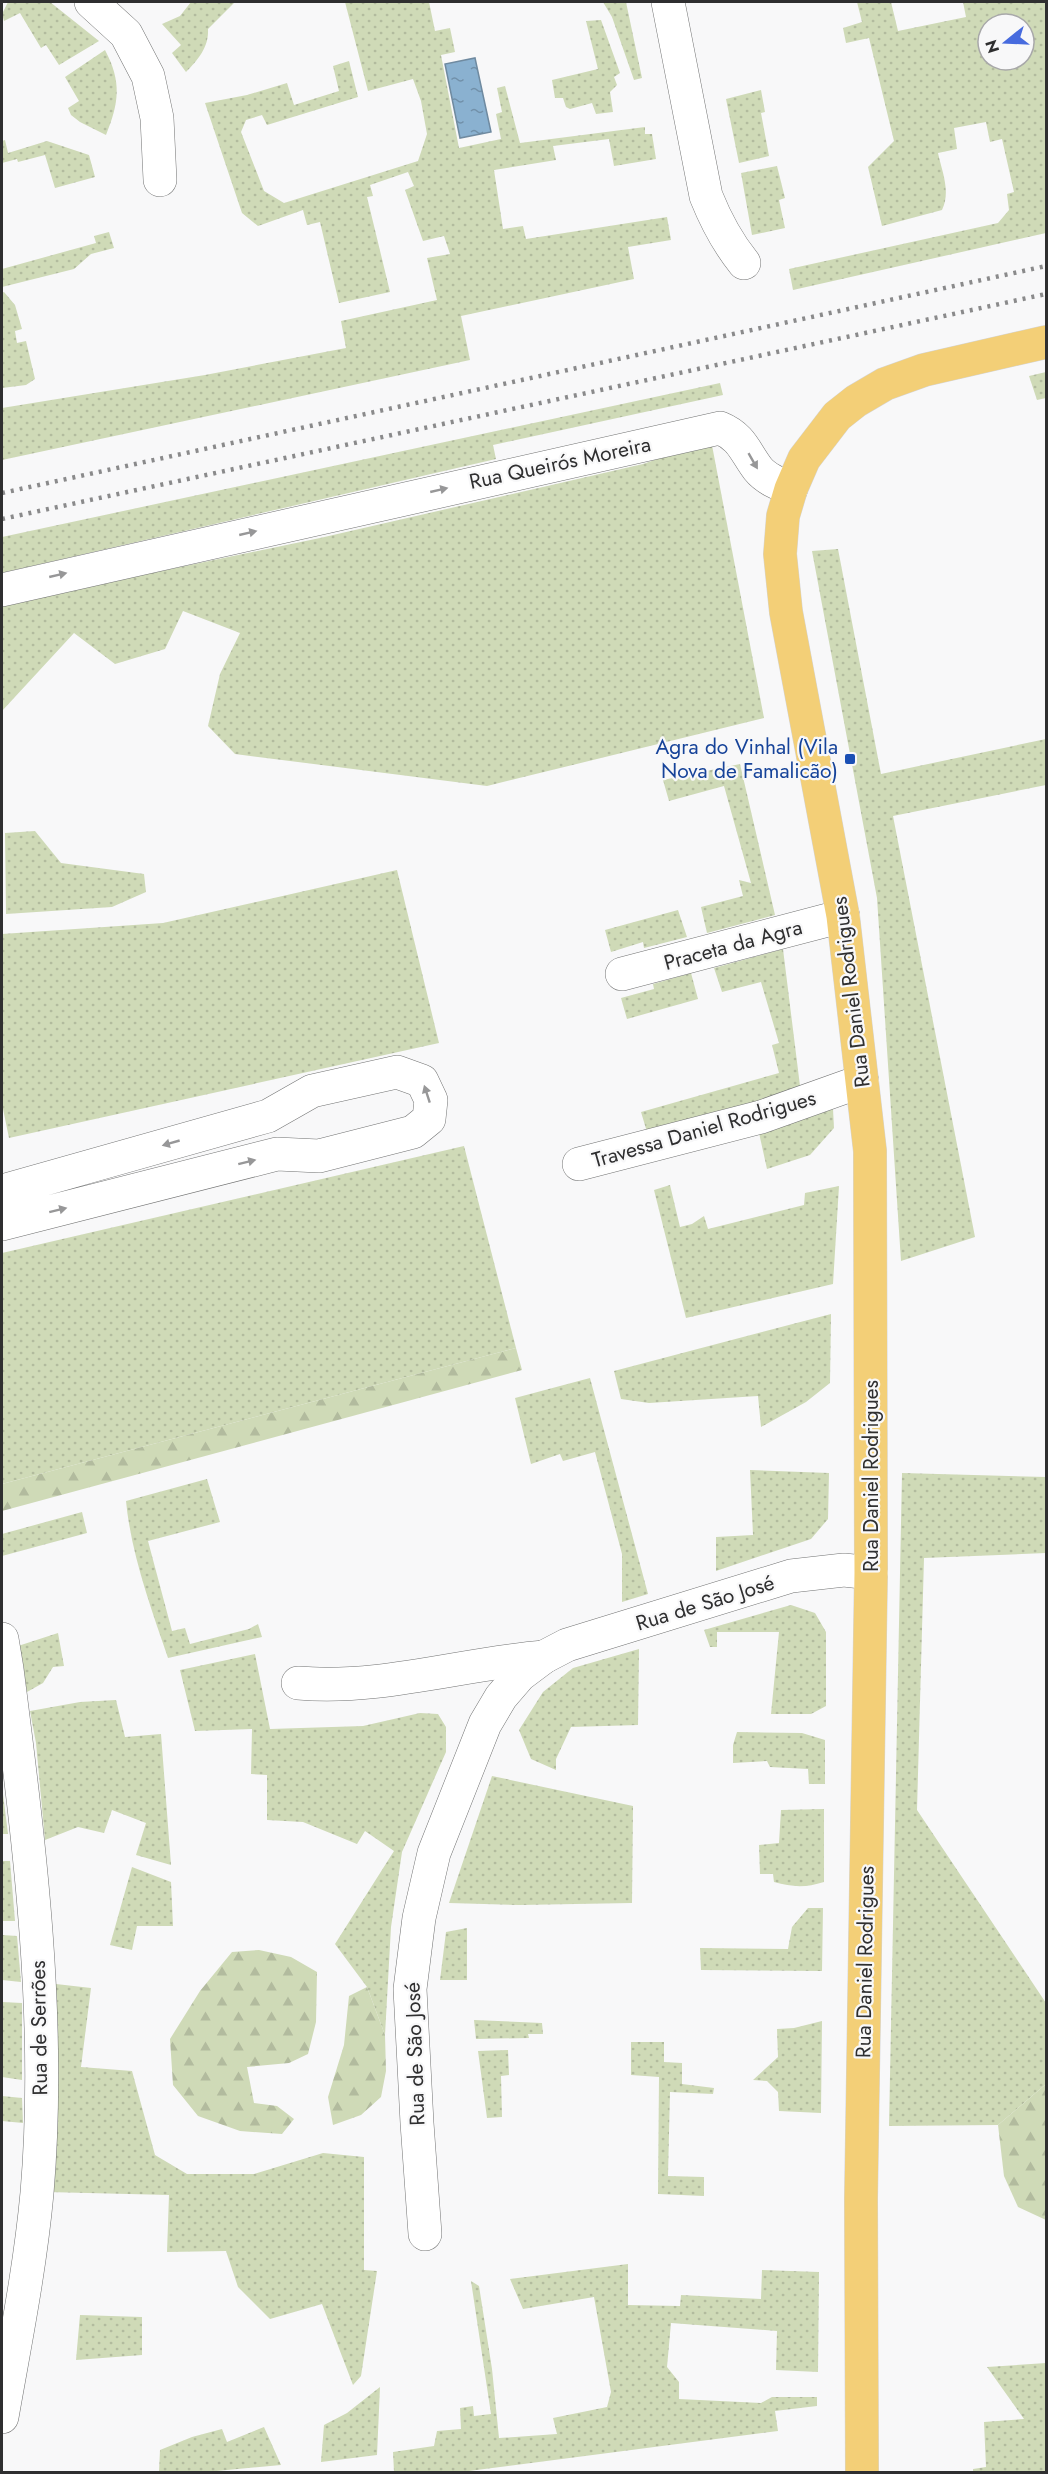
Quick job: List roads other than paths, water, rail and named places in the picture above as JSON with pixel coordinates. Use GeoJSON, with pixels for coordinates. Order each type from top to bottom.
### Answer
{"type":"FeatureCollection","features":[{"type":"Feature","properties":{"kind":"main road"},"geometry":{"type":"LineString","coordinates":[[790,489],[804,459],[837,416],[856,401],[885,384],[924,370],[1047,342]]}},
{"type":"Feature","properties":{"kind":"main road","name":"Rua Daniel Rodrigues"},"geometry":{"type":"LineString","coordinates":[[790,489],[783,516],[780,554],[786,612],[843,916],[870,1151],[871,1572],[861,2199],[862,2472]]}},
{"type":"Feature","properties":{"kind":"street"},"geometry":{"type":"LineString","coordinates":[[91,2],[126,34],[148,76],[157,118],[160,180]]}},
{"type":"Feature","properties":{"kind":"street"},"geometry":{"type":"LineString","coordinates":[[668,2],[706,196],[730,246],[744,262]]}},
{"type":"Feature","properties":{"kind":"street","name":"Rua Queirós Moreira"},"geometry":{"type":"LineString","coordinates":[[2,590],[720,428],[735,435],[759,470],[776,483],[790,489]]}},
{"type":"Feature","properties":{"kind":"street","name":"Praceta da Agra"},"geometry":{"type":"LineString","coordinates":[[622,974],[843,916]]}},
{"type":"Feature","properties":{"kind":"street"},"geometry":{"type":"LineString","coordinates":[[2,1191],[268,1116],[312,1091],[397,1072],[422,1082],[430,1100],[429,1119],[413,1132],[319,1156],[277,1154],[2,1224]]}},
{"type":"Feature","properties":{"kind":"street","name":"Travessa Daniel Rodrigues"},"geometry":{"type":"LineString","coordinates":[[579,1164],[761,1117],[862,1081]]}},
{"type":"Feature","properties":{"kind":"street","name":"Rua de São José"},"geometry":{"type":"LineString","coordinates":[[425,2234],[410,1989],[420,1918],[434,1853],[485,1724],[501,1696],[513,1682],[544,1657],[567,1645],[791,1576],[844,1570],[871,1572]]}},
{"type":"Feature","properties":{"kind":"street","name":"Rua de Serrões"},"geometry":{"type":"LineString","coordinates":[[2,1639],[32,1883],[40,1988],[41,2090],[33,2230],[2,2417]]}},
{"type":"Feature","properties":{"kind":"street","name":"Rua de São José"},"geometry":{"type":"LineString","coordinates":[[298,1683],[357,1684],[414,1678],[495,1661],[544,1657]]}},
{"type":"Feature","properties":{"kind":"water"},"geometry":{"type":"Polygon","coordinates":[[[475,58],[491,132],[460,138],[445,64],[475,58]]]}},
{"type":"Feature","properties":{"kind":"railway"},"geometry":{"type":"LineString","coordinates":[[2,493],[1046,266]]}},
{"type":"Feature","properties":{"kind":"railway"},"geometry":{"type":"LineString","coordinates":[[2,519],[1046,294]]}},
{"type":"Feature","properties":{"kind":"place","name":"Agra do Vinhal (Vila Nova de Famalicão)"},"geometry":{"type":"Point","coordinates":[850,759]}}]}
